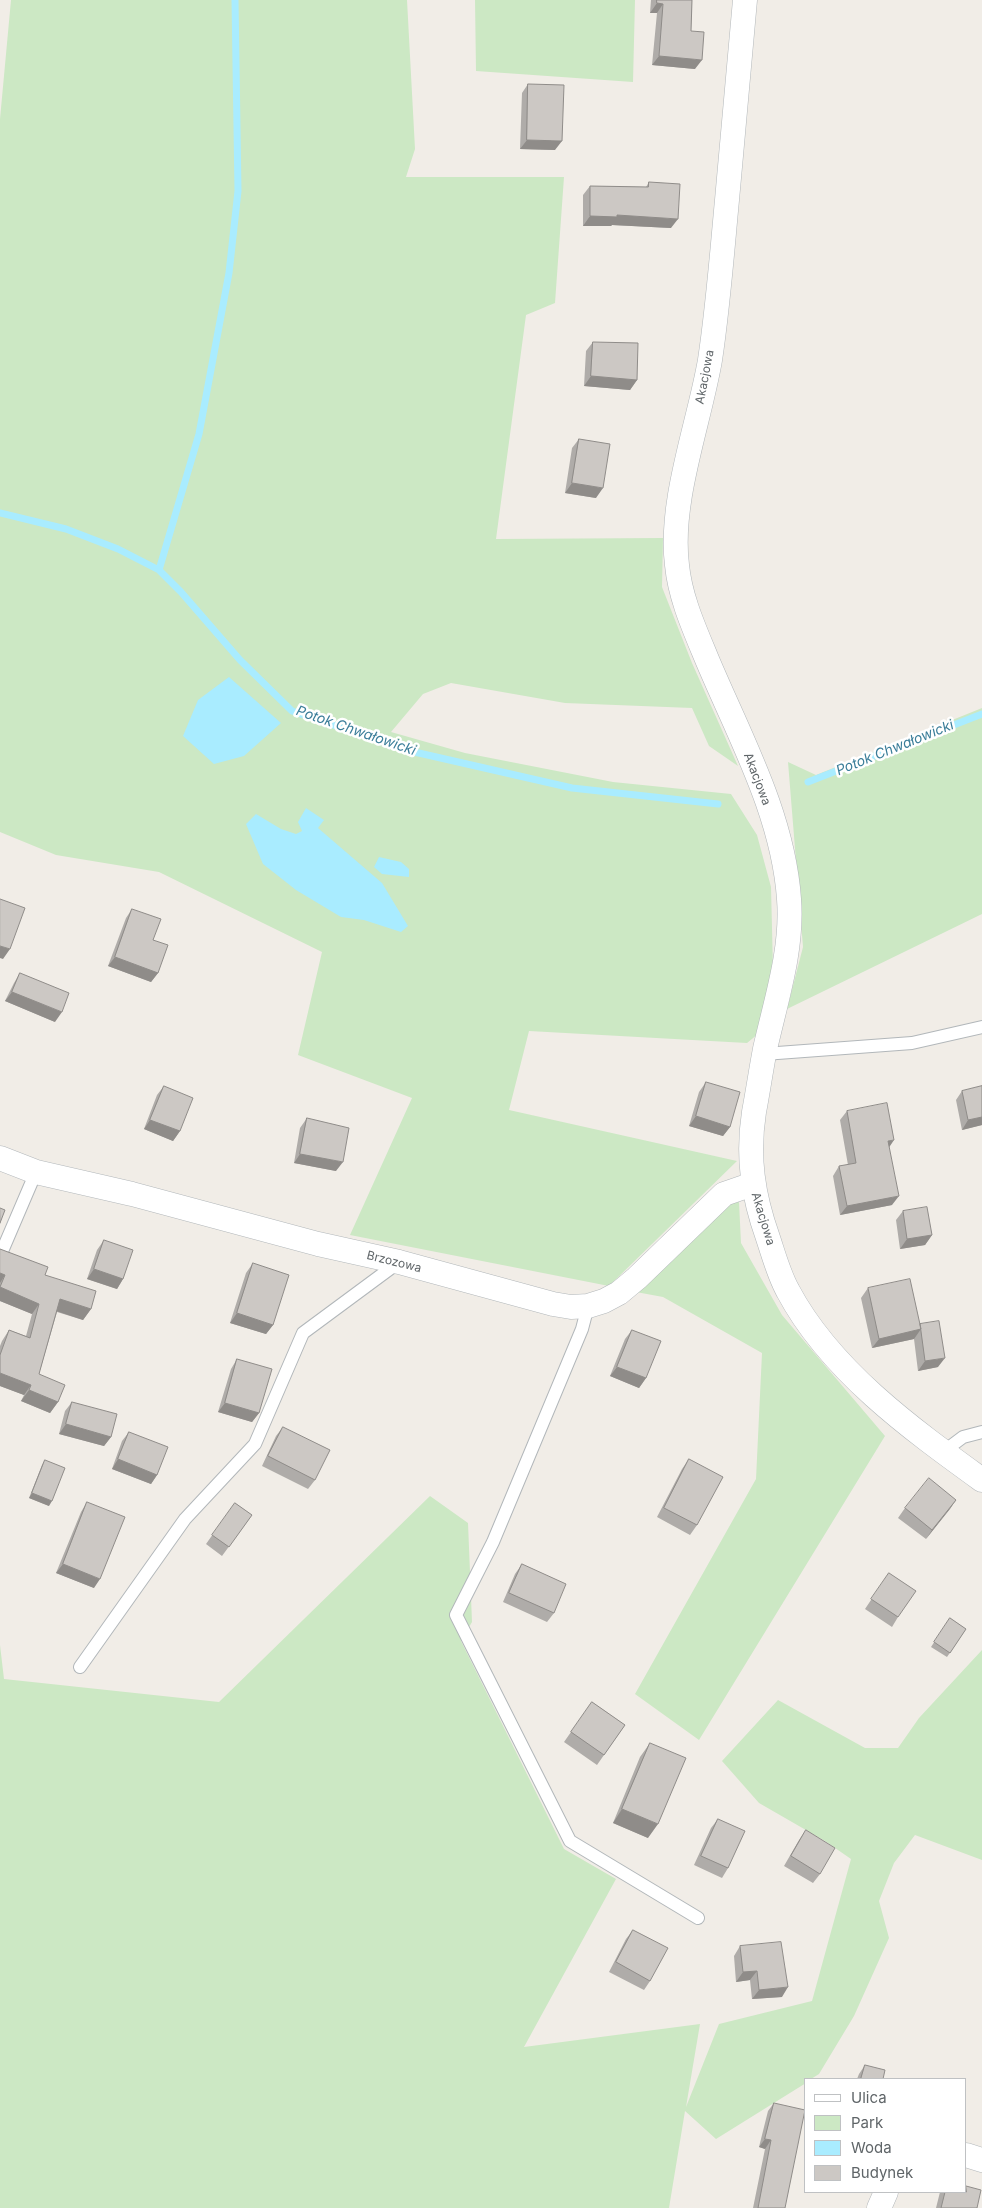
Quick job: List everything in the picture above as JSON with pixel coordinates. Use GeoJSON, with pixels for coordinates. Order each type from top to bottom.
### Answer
{"type":"FeatureCollection","features":[{"type":"Feature","properties":{"kind":"street","name":"Akacjowa"},"geometry":{"type":"LineString","coordinates":[[744,0],[718,300],[709,364],[678,513],[676,541],[677,567],[693,625],[756,772],[774,821],[785,867],[789,901],[789,927],[785,958],[764,1054],[751,1136],[753,1184],[758,1211],[786,1288],[818,1336],[856,1378],[892,1412],[982,1480]]}},
{"type":"Feature","properties":{"kind":"street","name":"Brzozowa"},"geometry":{"type":"LineString","coordinates":[[0,1158],[36,1172],[141,1197],[318,1244],[399,1262],[552,1304],[571,1307],[588,1306],[604,1301],[619,1293],[724,1194],[753,1184]]}},
{"type":"Feature","properties":{"kind":"street"},"geometry":{"type":"LineString","coordinates":[[967,2155],[982,2160]]}},
{"type":"Feature","properties":{"kind":"street"},"geometry":{"type":"LineString","coordinates":[[879,2208],[886,2193]]}},
{"type":"Feature","properties":{"kind":"lane"},"geometry":{"type":"LineString","coordinates":[[764,1054],[912,1043],[982,1027]]}},
{"type":"Feature","properties":{"kind":"lane"},"geometry":{"type":"LineString","coordinates":[[0,1256],[36,1172]]}},
{"type":"Feature","properties":{"kind":"lane"},"geometry":{"type":"LineString","coordinates":[[80,1668],[184,1519],[255,1444],[303,1332],[399,1262]]}},
{"type":"Feature","properties":{"kind":"lane"},"geometry":{"type":"LineString","coordinates":[[588,1306],[582,1329],[493,1542],[456,1615],[570,1841],[698,1918]]}},
{"type":"Feature","properties":{"kind":"lane"},"geometry":{"type":"LineString","coordinates":[[943,1452],[963,1438],[982,1432]]}},
{"type":"Feature","properties":{"kind":"green space"},"geometry":{"type":"Polygon","coordinates":[[[11,0],[407,0],[415,149],[406,177],[564,177],[555,303],[526,315],[496,539],[663,538],[662,587],[692,663],[738,766],[709,746],[692,708],[565,703],[451,683],[423,694],[391,732],[465,753],[613,782],[731,794],[757,835],[771,887],[773,969],[758,1034],[747,1043],[529,1031],[509,1110],[737,1161],[609,1286],[350,1235],[412,1098],[298,1055],[322,952],[159,872],[56,855],[0,832],[0,119],[11,0]]]}},
{"type":"Feature","properties":{"kind":"green space"},"geometry":{"type":"Polygon","coordinates":[[[475,0],[635,0],[633,82],[476,71],[475,0]]]}},
{"type":"Feature","properties":{"kind":"green space"},"geometry":{"type":"Polygon","coordinates":[[[982,708],[982,914],[787,1009],[803,947],[788,762],[816,775],[982,708]]]}},
{"type":"Feature","properties":{"kind":"green space"},"geometry":{"type":"Polygon","coordinates":[[[739,1202],[741,1243],[782,1315],[885,1436],[699,1740],[635,1694],[756,1479],[762,1353],[663,1297],[636,1292],[725,1204],[739,1202]]]}},
{"type":"Feature","properties":{"kind":"green space"},"geometry":{"type":"Polygon","coordinates":[[[430,1496],[468,1523],[472,1622],[461,1641],[564,1849],[616,1879],[524,2047],[700,2024],[686,2107],[719,2024],[812,2001],[851,1859],[825,1841],[759,1803],[722,1761],[778,1700],[865,1748],[898,1748],[919,1718],[982,1650],[982,1860],[915,1835],[894,1863],[879,1901],[889,1938],[854,2016],[819,2074],[813,2078],[804,2078],[804,2084],[716,2139],[685,2111],[669,2208],[0,2208],[0,1645],[4,1679],[219,1702],[430,1496]]]}},
{"type":"Feature","properties":{"kind":"water"},"geometry":{"type":"Polygon","coordinates":[[[229,677],[281,723],[244,756],[214,764],[183,736],[198,700],[229,677]]]}},
{"type":"Feature","properties":{"kind":"water"},"geometry":{"type":"Polygon","coordinates":[[[306,808],[324,820],[318,828],[382,883],[408,926],[401,932],[364,920],[341,917],[296,890],[263,864],[246,824],[256,814],[281,829],[296,834],[302,831],[298,822],[306,808]]]}},
{"type":"Feature","properties":{"kind":"water"},"geometry":{"type":"Polygon","coordinates":[[[379,857],[401,862],[409,869],[409,877],[382,874],[374,867],[379,857]]]}},
{"type":"Feature","properties":{"kind":"building"},"geometry":{"type":"Polygon","coordinates":[[[657,0],[692,0],[691,31],[704,32],[702,60],[659,56],[663,4],[657,3],[657,0]]]}},
{"type":"Feature","properties":{"kind":"building"},"geometry":{"type":"Polygon","coordinates":[[[528,84],[564,85],[562,141],[527,140],[528,84]]]}},
{"type":"Feature","properties":{"kind":"building"},"geometry":{"type":"Polygon","coordinates":[[[649,182],[680,184],[678,219],[617,215],[617,217],[590,216],[590,186],[648,187],[649,182]]]}},
{"type":"Feature","properties":{"kind":"building"},"geometry":{"type":"Polygon","coordinates":[[[593,342],[638,343],[637,380],[591,376],[593,342]]]}},
{"type":"Feature","properties":{"kind":"building"},"geometry":{"type":"Polygon","coordinates":[[[579,439],[610,444],[603,488],[572,483],[579,439]]]}},
{"type":"Feature","properties":{"kind":"building"},"geometry":{"type":"Polygon","coordinates":[[[0,899],[25,908],[10,949],[0,946],[0,899]]]}},
{"type":"Feature","properties":{"kind":"building"},"geometry":{"type":"Polygon","coordinates":[[[132,909],[161,919],[153,940],[168,945],[158,973],[115,957],[132,909]]]}},
{"type":"Feature","properties":{"kind":"building"},"geometry":{"type":"Polygon","coordinates":[[[20,973],[69,993],[62,1012],[12,992],[20,973]]]}},
{"type":"Feature","properties":{"kind":"building"},"geometry":{"type":"Polygon","coordinates":[[[706,1082],[740,1092],[730,1127],[696,1116],[706,1082]]]}},
{"type":"Feature","properties":{"kind":"building"},"geometry":{"type":"Polygon","coordinates":[[[164,1086],[193,1098],[180,1131],[150,1120],[164,1086]]]}},
{"type":"Feature","properties":{"kind":"building"},"geometry":{"type":"Polygon","coordinates":[[[982,1086],[982,1117],[968,1120],[962,1091],[982,1086]]]}},
{"type":"Feature","properties":{"kind":"building"},"geometry":{"type":"Polygon","coordinates":[[[887,1103],[894,1140],[888,1141],[899,1196],[847,1206],[839,1166],[856,1163],[847,1111],[887,1103]]]}},
{"type":"Feature","properties":{"kind":"building"},"geometry":{"type":"Polygon","coordinates":[[[307,1118],[349,1128],[343,1162],[300,1154],[307,1118]]]}},
{"type":"Feature","properties":{"kind":"building"},"geometry":{"type":"Polygon","coordinates":[[[927,1207],[932,1235],[907,1239],[903,1211],[927,1207]]]}},
{"type":"Feature","properties":{"kind":"building"},"geometry":{"type":"Polygon","coordinates":[[[0,1208],[5,1210],[0,1223],[0,1208]]]}},
{"type":"Feature","properties":{"kind":"building"},"geometry":{"type":"Polygon","coordinates":[[[104,1240],[133,1250],[123,1279],[94,1269],[104,1240]]]}},
{"type":"Feature","properties":{"kind":"building"},"geometry":{"type":"Polygon","coordinates":[[[0,1249],[48,1267],[45,1275],[96,1291],[91,1309],[60,1299],[39,1374],[65,1385],[58,1402],[29,1390],[31,1385],[0,1373],[0,1355],[9,1330],[30,1338],[39,1304],[0,1287],[5,1275],[0,1273],[0,1249]]]}},
{"type":"Feature","properties":{"kind":"building"},"geometry":{"type":"Polygon","coordinates":[[[253,1263],[289,1275],[273,1325],[237,1313],[253,1263]]]}},
{"type":"Feature","properties":{"kind":"building"},"geometry":{"type":"Polygon","coordinates":[[[910,1279],[921,1329],[879,1339],[868,1288],[910,1279]]]}},
{"type":"Feature","properties":{"kind":"building"},"geometry":{"type":"Polygon","coordinates":[[[939,1321],[945,1358],[925,1361],[920,1324],[939,1321]]]}},
{"type":"Feature","properties":{"kind":"building"},"geometry":{"type":"Polygon","coordinates":[[[632,1330],[661,1341],[646,1378],[617,1367],[632,1330]]]}},
{"type":"Feature","properties":{"kind":"building"},"geometry":{"type":"Polygon","coordinates":[[[237,1359],[272,1369],[259,1413],[225,1403],[237,1359]]]}},
{"type":"Feature","properties":{"kind":"building"},"geometry":{"type":"Polygon","coordinates":[[[72,1402],[117,1414],[111,1437],[66,1424],[72,1402]]]}},
{"type":"Feature","properties":{"kind":"building"},"geometry":{"type":"Polygon","coordinates":[[[283,1427],[330,1450],[315,1480],[268,1456],[283,1427]]]}},
{"type":"Feature","properties":{"kind":"building"},"geometry":{"type":"Polygon","coordinates":[[[129,1432],[168,1447],[157,1475],[118,1459],[129,1432]]]}},
{"type":"Feature","properties":{"kind":"building"},"geometry":{"type":"Polygon","coordinates":[[[689,1459],[723,1477],[697,1525],[664,1508],[689,1459]]]}},
{"type":"Feature","properties":{"kind":"building"},"geometry":{"type":"Polygon","coordinates":[[[45,1460],[65,1468],[52,1501],[32,1493],[45,1460]]]}},
{"type":"Feature","properties":{"kind":"building"},"geometry":{"type":"Polygon","coordinates":[[[929,1478],[956,1500],[932,1530],[905,1508],[929,1478]]]}},
{"type":"Feature","properties":{"kind":"building"},"geometry":{"type":"Polygon","coordinates":[[[87,1502],[125,1517],[100,1579],[63,1564],[87,1502]]]}},
{"type":"Feature","properties":{"kind":"building"},"geometry":{"type":"Polygon","coordinates":[[[235,1503],[252,1515],[229,1547],[212,1535],[235,1503]]]}},
{"type":"Feature","properties":{"kind":"building"},"geometry":{"type":"Polygon","coordinates":[[[522,1564],[566,1584],[554,1613],[509,1593],[522,1564]]]}},
{"type":"Feature","properties":{"kind":"building"},"geometry":{"type":"Polygon","coordinates":[[[889,1573],[916,1591],[898,1617],[871,1599],[889,1573]]]}},
{"type":"Feature","properties":{"kind":"building"},"geometry":{"type":"Polygon","coordinates":[[[950,1618],[966,1629],[950,1653],[934,1642],[950,1618]]]}},
{"type":"Feature","properties":{"kind":"building"},"geometry":{"type":"Polygon","coordinates":[[[592,1702],[625,1725],[604,1755],[571,1732],[592,1702]]]}},
{"type":"Feature","properties":{"kind":"building"},"geometry":{"type":"Polygon","coordinates":[[[650,1743],[686,1758],[658,1824],[622,1809],[650,1743]]]}},
{"type":"Feature","properties":{"kind":"building"},"geometry":{"type":"Polygon","coordinates":[[[718,1819],[745,1831],[728,1868],[701,1856],[718,1819]]]}},
{"type":"Feature","properties":{"kind":"building"},"geometry":{"type":"Polygon","coordinates":[[[806,1830],[835,1848],[820,1874],[791,1856],[806,1830]]]}},
{"type":"Feature","properties":{"kind":"building"},"geometry":{"type":"Polygon","coordinates":[[[633,1930],[668,1948],[650,1981],[616,1962],[633,1930]]]}},
{"type":"Feature","properties":{"kind":"building"},"geometry":{"type":"Polygon","coordinates":[[[781,1942],[788,1987],[759,1990],[757,1971],[743,1972],[740,1946],[781,1942]]]}},
{"type":"Feature","properties":{"kind":"building"},"geometry":{"type":"Polygon","coordinates":[[[865,2065],[885,2070],[883,2078],[861,2078],[865,2065]]]}},
{"type":"Feature","properties":{"kind":"building"},"geometry":{"type":"Polygon","coordinates":[[[774,2103],[804,2110],[785,2208],[758,2208],[771,2140],[765,2139],[774,2103]]]}},
{"type":"Feature","properties":{"kind":"building"},"geometry":{"type":"Polygon","coordinates":[[[967,2186],[981,2190],[977,2208],[941,2208],[945,2193],[967,2193],[967,2186]]]}},
{"type":"Feature","properties":{"kind":"waterway"},"geometry":{"type":"LineString","coordinates":[[159,570],[199,434],[229,273],[238,191],[235,0]]}},
{"type":"Feature","properties":{"kind":"waterway","name":"Potok Chwałowicki"},"geometry":{"type":"LineString","coordinates":[[0,513],[66,529],[118,549],[159,570],[181,592],[240,660],[292,711],[410,751],[572,788],[718,804]]}},
{"type":"Feature","properties":{"kind":"waterway","name":"Potok Chwałowicki"},"geometry":{"type":"LineString","coordinates":[[808,782],[982,714]]}}]}
